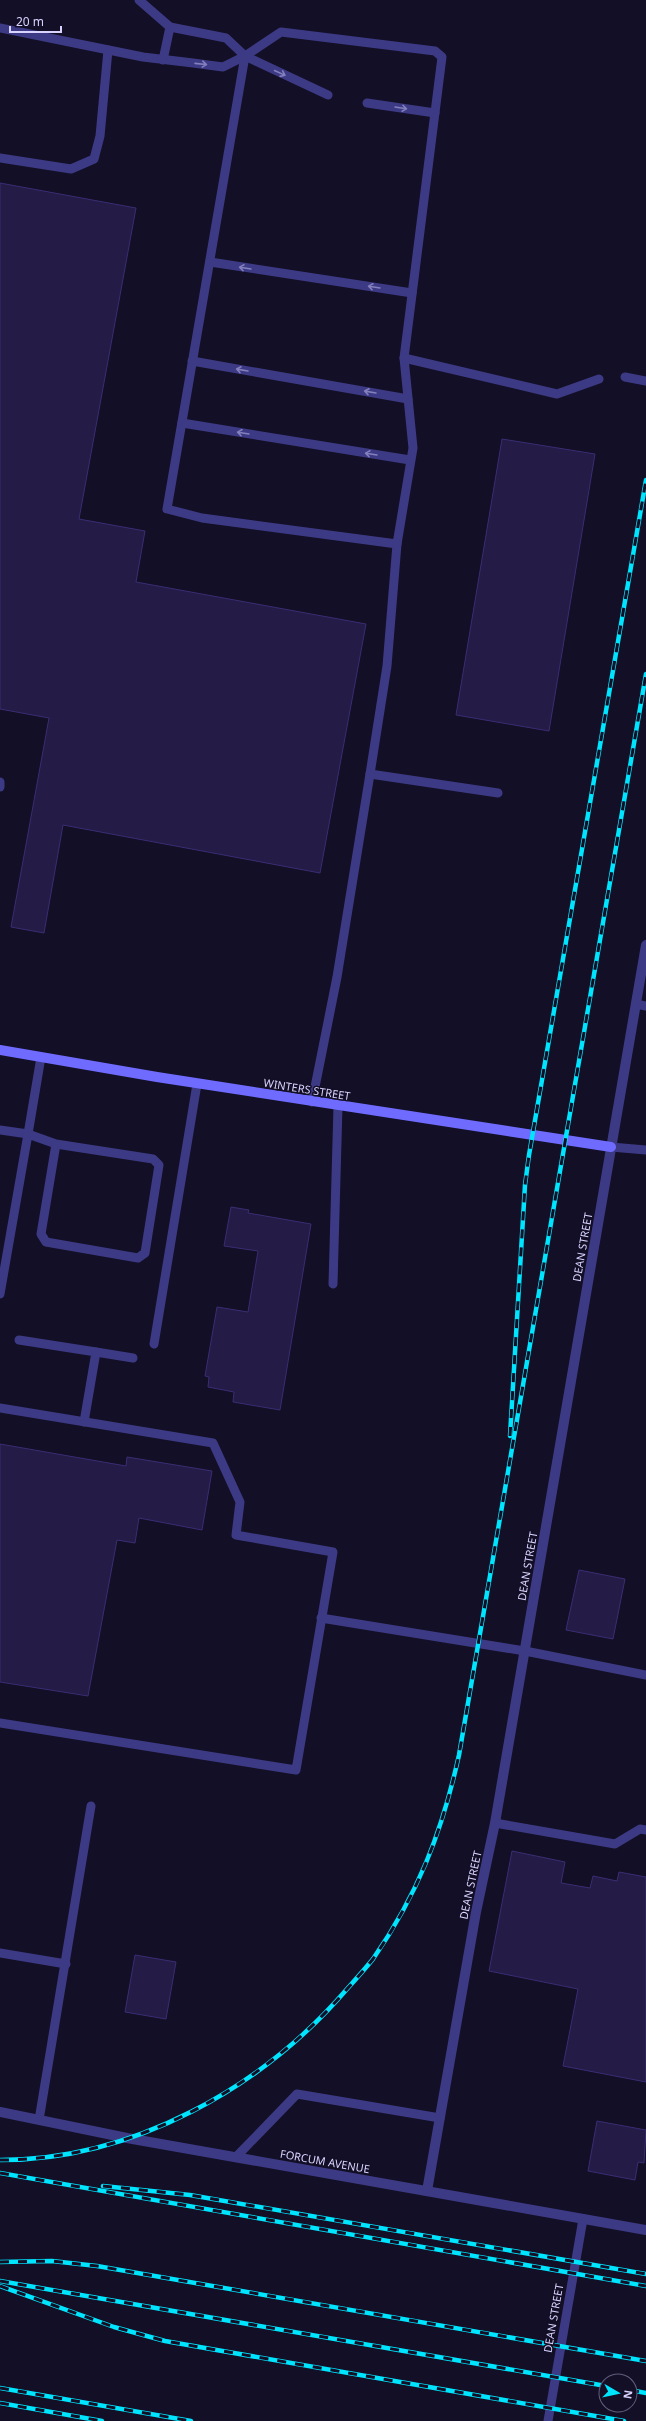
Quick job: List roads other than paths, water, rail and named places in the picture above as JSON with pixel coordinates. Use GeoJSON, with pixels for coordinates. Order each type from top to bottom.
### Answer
{"type":"FeatureCollection","features":[{"type":"Feature","properties":{"kind":"street","name":"DEAN STREET"},"geometry":{"type":"LineString","coordinates":[[427,2191],[476,1912],[495,1823],[611,1147],[641,1005],[646,944]]}},
{"type":"Feature","properties":{"kind":"street","name":"WINTERS STREET"},"geometry":{"type":"LineString","coordinates":[[0,1050],[197,1084],[611,1147]]}},
{"type":"Feature","properties":{"kind":"street","name":"FORCUM AVENUE"},"geometry":{"type":"LineString","coordinates":[[0,2112],[236,2157],[646,2230]]}},
{"type":"Feature","properties":{"kind":"lane"},"geometry":{"type":"LineString","coordinates":[[139,0],[170,27],[226,38],[244,56],[328,95]]}},
{"type":"Feature","properties":{"kind":"lane"},"geometry":{"type":"LineString","coordinates":[[163,60],[170,27]]}},
{"type":"Feature","properties":{"kind":"lane"},"geometry":{"type":"LineString","coordinates":[[0,28],[163,60],[223,67],[244,56],[281,32],[435,51],[442,57],[404,358],[413,448],[398,544],[387,666],[337,977],[312,1102]]}},
{"type":"Feature","properties":{"kind":"lane"},"geometry":{"type":"LineString","coordinates":[[0,158],[70,170],[94,159],[100,136],[108,50]]}},
{"type":"Feature","properties":{"kind":"lane"},"geometry":{"type":"LineString","coordinates":[[244,56],[167,509],[202,518],[398,544]]}},
{"type":"Feature","properties":{"kind":"lane"},"geometry":{"type":"LineString","coordinates":[[367,103],[436,114]]}},
{"type":"Feature","properties":{"kind":"lane"},"geometry":{"type":"LineString","coordinates":[[210,262],[412,293]]}},
{"type":"Feature","properties":{"kind":"lane"},"geometry":{"type":"LineString","coordinates":[[404,358],[557,394],[599,379]]}},
{"type":"Feature","properties":{"kind":"lane"},"geometry":{"type":"LineString","coordinates":[[192,361],[408,399]]}},
{"type":"Feature","properties":{"kind":"lane"},"geometry":{"type":"LineString","coordinates":[[625,377],[646,381]]}},
{"type":"Feature","properties":{"kind":"lane"},"geometry":{"type":"LineString","coordinates":[[182,423],[410,460]]}},
{"type":"Feature","properties":{"kind":"lane"},"geometry":{"type":"LineString","coordinates":[[370,774],[498,793]]}},
{"type":"Feature","properties":{"kind":"lane"},"geometry":{"type":"LineString","coordinates":[[0,782],[0,787]]}},
{"type":"Feature","properties":{"kind":"lane"},"geometry":{"type":"LineString","coordinates":[[0,1294],[40,1057]]}},
{"type":"Feature","properties":{"kind":"lane"},"geometry":{"type":"LineString","coordinates":[[154,1344],[197,1084]]}},
{"type":"Feature","properties":{"kind":"lane"},"geometry":{"type":"LineString","coordinates":[[333,1284],[338,1106]]}},
{"type":"Feature","properties":{"kind":"lane"},"geometry":{"type":"LineString","coordinates":[[0,1130],[28,1134],[56,1144],[153,1159],[159,1165],[145,1253],[138,1258],[46,1242],[41,1234],[56,1144]]}},
{"type":"Feature","properties":{"kind":"lane"},"geometry":{"type":"LineString","coordinates":[[611,1147],[646,1150]]}},
{"type":"Feature","properties":{"kind":"lane"},"geometry":{"type":"LineString","coordinates":[[19,1340],[133,1358]]}},
{"type":"Feature","properties":{"kind":"lane"},"geometry":{"type":"LineString","coordinates":[[84,1422],[96,1352]]}},
{"type":"Feature","properties":{"kind":"lane"},"geometry":{"type":"LineString","coordinates":[[0,1408],[213,1443],[240,1502],[236,1535],[333,1552],[296,1770],[0,1723]]}},
{"type":"Feature","properties":{"kind":"lane"},"geometry":{"type":"LineString","coordinates":[[321,1618],[525,1651],[646,1675]]}},
{"type":"Feature","properties":{"kind":"lane"},"geometry":{"type":"LineString","coordinates":[[39,2120],[91,1806]]}},
{"type":"Feature","properties":{"kind":"lane"},"geometry":{"type":"LineString","coordinates":[[495,1823],[615,1844],[640,1829],[646,1830]]}},
{"type":"Feature","properties":{"kind":"lane"},"geometry":{"type":"LineString","coordinates":[[0,1953],[66,1964]]}},
{"type":"Feature","properties":{"kind":"lane"},"geometry":{"type":"LineString","coordinates":[[236,2157],[297,2094],[440,2118]]}},
{"type":"Feature","properties":{"kind":"lane","name":"DEAN STREET"},"geometry":{"type":"LineString","coordinates":[[548,2421],[583,2220]]}},
{"type":"Feature","properties":{"kind":"railway"},"geometry":{"type":"LineString","coordinates":[[510,1436],[525,1185],[529,1155],[646,480]]}},
{"type":"Feature","properties":{"kind":"railway"},"geometry":{"type":"LineString","coordinates":[[0,2160],[50,2157],[98,2147],[146,2132],[192,2112],[235,2087],[276,2057],[313,2025],[347,1989],[373,1959],[389,1935],[416,1886],[445,1810],[459,1755],[646,674]]}},
{"type":"Feature","properties":{"kind":"railway"},"geometry":{"type":"LineString","coordinates":[[0,2173],[646,2286]]}},
{"type":"Feature","properties":{"kind":"railway"},"geometry":{"type":"LineString","coordinates":[[103,2186],[190,2195],[646,2274]]}},
{"type":"Feature","properties":{"kind":"railway"},"geometry":{"type":"LineString","coordinates":[[0,2262],[52,2261],[97,2266],[646,2361]]}},
{"type":"Feature","properties":{"kind":"railway"},"geometry":{"type":"LineString","coordinates":[[0,2281],[598,2385]]}},
{"type":"Feature","properties":{"kind":"railway"},"geometry":{"type":"LineString","coordinates":[[0,2286],[114,2327],[165,2341],[624,2421]]}},
{"type":"Feature","properties":{"kind":"railway"},"geometry":{"type":"LineString","coordinates":[[0,2388],[191,2421]]}},
{"type":"Feature","properties":{"kind":"railway"},"geometry":{"type":"LineString","coordinates":[[638,2392],[646,2393]]}},
{"type":"Feature","properties":{"kind":"railway"},"geometry":{"type":"LineString","coordinates":[[0,2403],[102,2421]]}}]}
